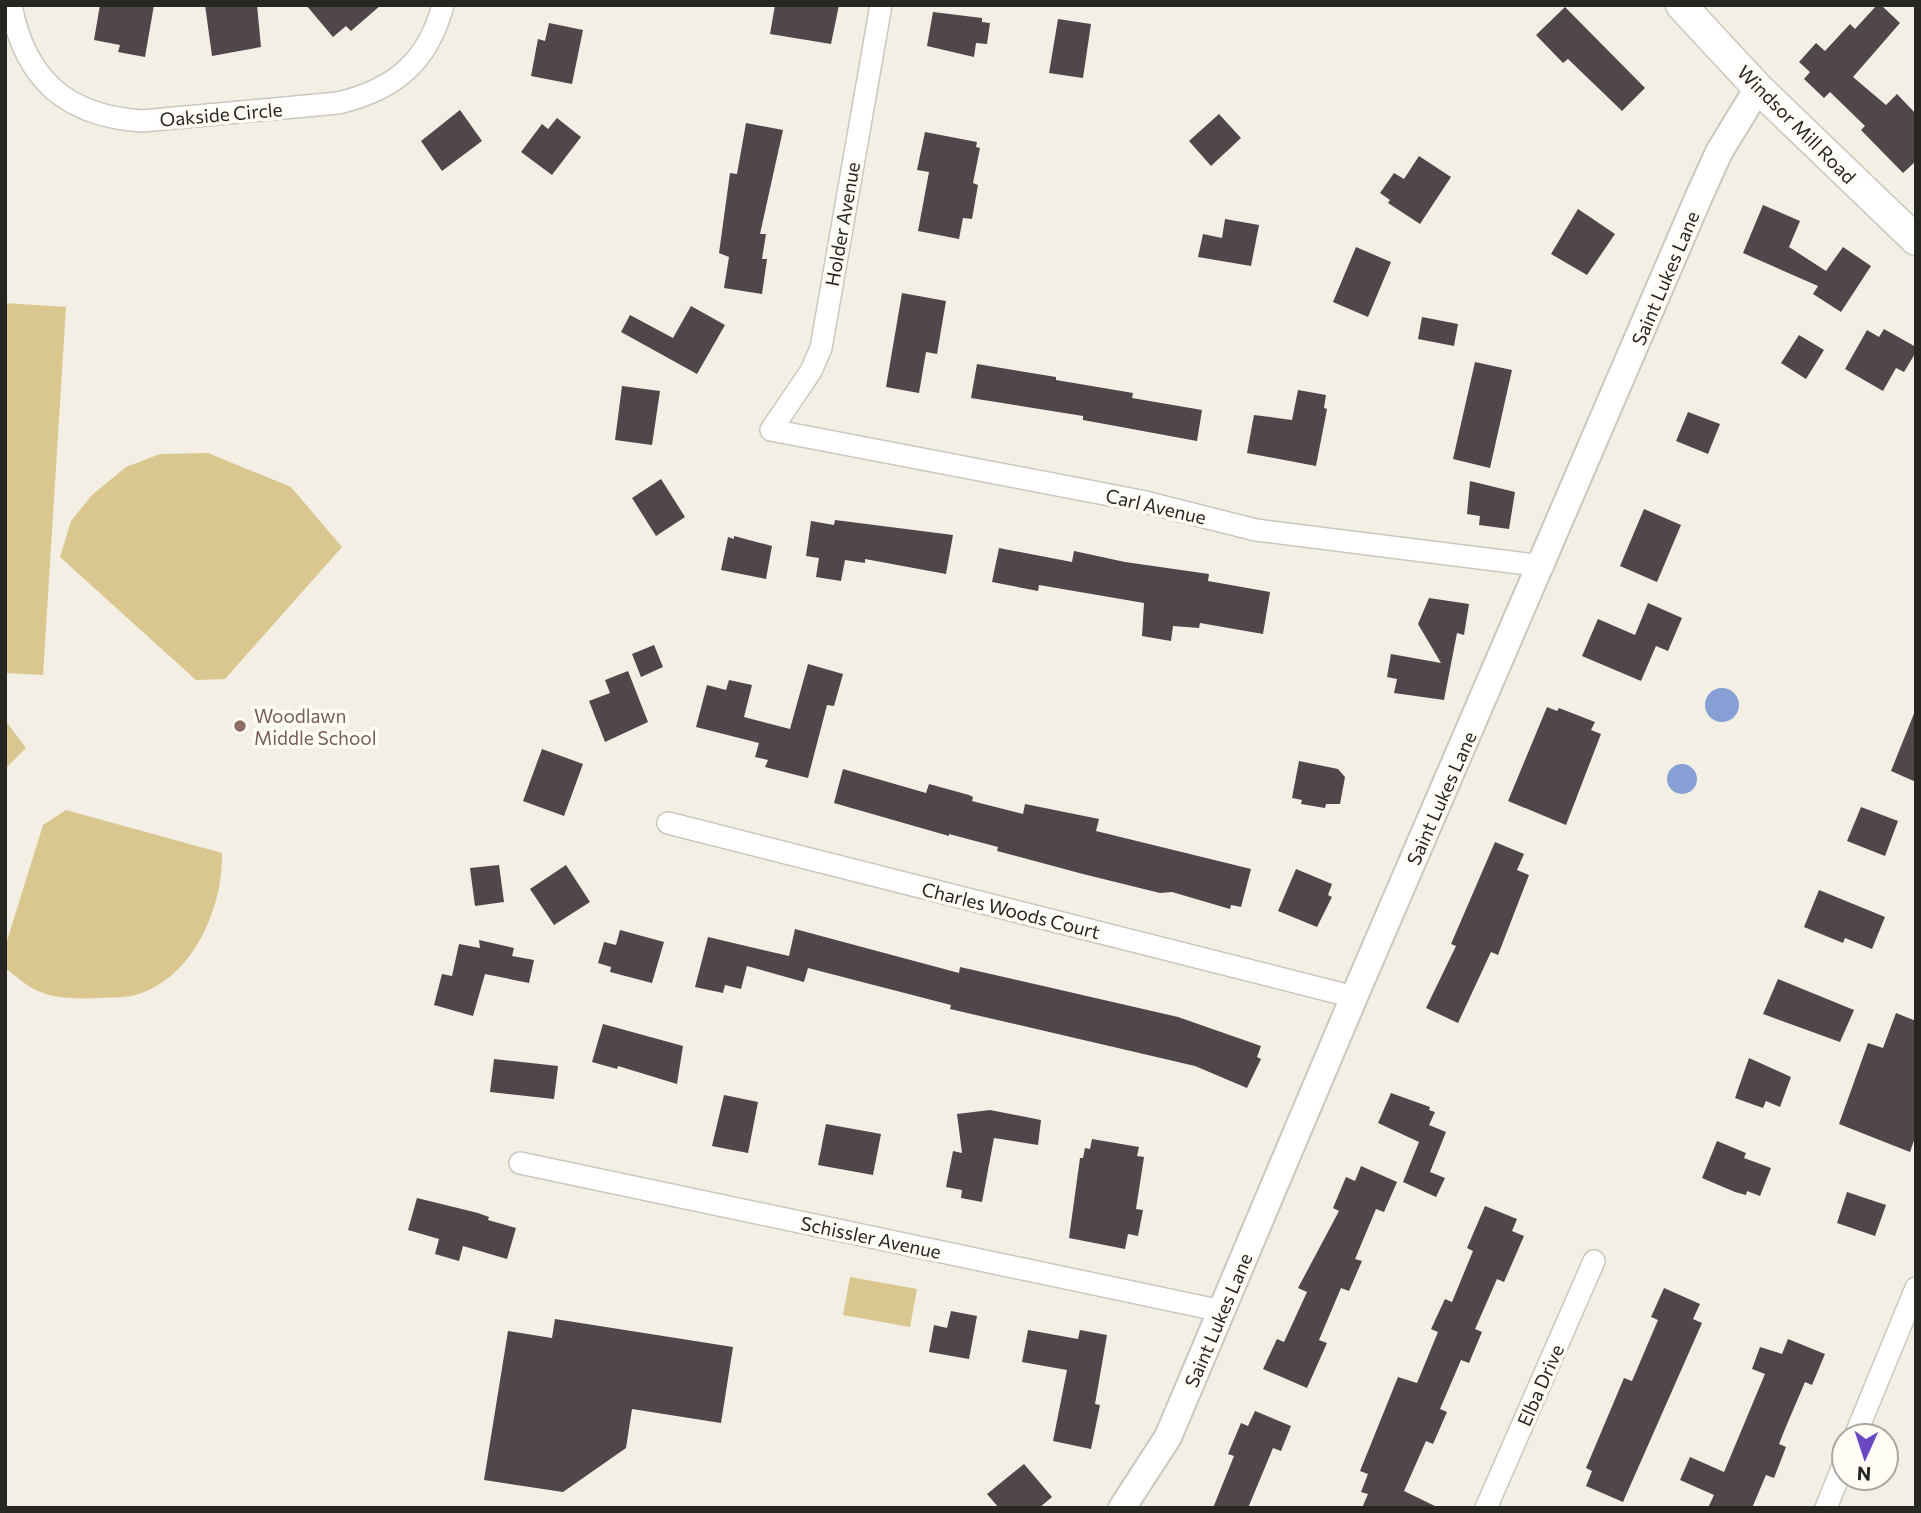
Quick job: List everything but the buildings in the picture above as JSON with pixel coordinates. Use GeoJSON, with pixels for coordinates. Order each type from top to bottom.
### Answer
{"type":"FeatureCollection","features":[{"type":"Feature","properties":{"kind":"main road","name":"Windsor Mill Road"},"geometry":{"type":"LineString","coordinates":[[1681,5],[1758,88],[1916,240]]}},
{"type":"Feature","properties":{"kind":"street","name":"Oakside Circle"},"geometry":{"type":"LineString","coordinates":[[11,5],[22,47],[38,74],[60,97],[112,119],[142,121],[338,103],[367,96],[395,82],[419,58],[436,32],[443,5]]}},
{"type":"Feature","properties":{"kind":"street","name":"Holder Avenue"},"geometry":{"type":"LineString","coordinates":[[771,430],[811,371],[821,348],[881,5]]}},
{"type":"Feature","properties":{"kind":"street","name":"Saint Lukes Lane"},"geometry":{"type":"LineString","coordinates":[[1122,1508],[1135,1493],[1168,1437],[1354,997],[1543,566],[1719,152],[1758,88]]}},
{"type":"Feature","properties":{"kind":"street","name":"Carl Avenue"},"geometry":{"type":"LineString","coordinates":[[771,430],[1141,501],[1256,530],[1543,566]]}},
{"type":"Feature","properties":{"kind":"street","name":"Charles Woods Court"},"geometry":{"type":"LineString","coordinates":[[668,823],[1354,997]]}},
{"type":"Feature","properties":{"kind":"street","name":"Schissler Avenue"},"geometry":{"type":"LineString","coordinates":[[520,1163],[1222,1311]]}},
{"type":"Feature","properties":{"kind":"street","name":"Elba Drive"},"geometry":{"type":"LineString","coordinates":[[1486,1508],[1594,1261]]}},
{"type":"Feature","properties":{"kind":"street"},"geometry":{"type":"LineString","coordinates":[[1861,1422],[1916,1288]]}},
{"type":"Feature","properties":{"kind":"shaded area"},"geometry":{"type":"Polygon","coordinates":[[[5,303],[66,307],[43,675],[5,673],[5,303]]]}},
{"type":"Feature","properties":{"kind":"shaded area"},"geometry":{"type":"Polygon","coordinates":[[[208,453],[291,487],[342,547],[225,679],[196,680],[60,557],[71,521],[92,495],[126,467],[160,454],[208,453]]]}},
{"type":"Feature","properties":{"kind":"shaded area"},"geometry":{"type":"Polygon","coordinates":[[[5,720],[26,748],[5,769],[5,720]]]}},
{"type":"Feature","properties":{"kind":"shaded area"},"geometry":{"type":"Polygon","coordinates":[[[66,810],[222,853],[217,897],[200,940],[171,976],[152,988],[123,997],[59,997],[32,988],[5,968],[5,947],[43,825],[66,810]]]}},
{"type":"Feature","properties":{"kind":"shaded area"},"geometry":{"type":"Polygon","coordinates":[[[850,1277],[917,1289],[910,1327],[843,1315],[850,1277]]]}},
{"type":"Feature","properties":{"kind":"water"},"geometry":{"type":"Polygon","coordinates":[[[1722,688],[1734,693],[1739,705],[1734,717],[1722,722],[1710,717],[1705,705],[1710,693],[1722,688]]]}},
{"type":"Feature","properties":{"kind":"water"},"geometry":{"type":"Polygon","coordinates":[[[1682,764],[1693,768],[1697,779],[1693,790],[1682,794],[1671,790],[1667,779],[1671,768],[1682,764]]]}},
{"type":"Feature","properties":{"kind":"place","name":"Woodlawn Middle School"},"geometry":{"type":"Point","coordinates":[240,726]}}]}
